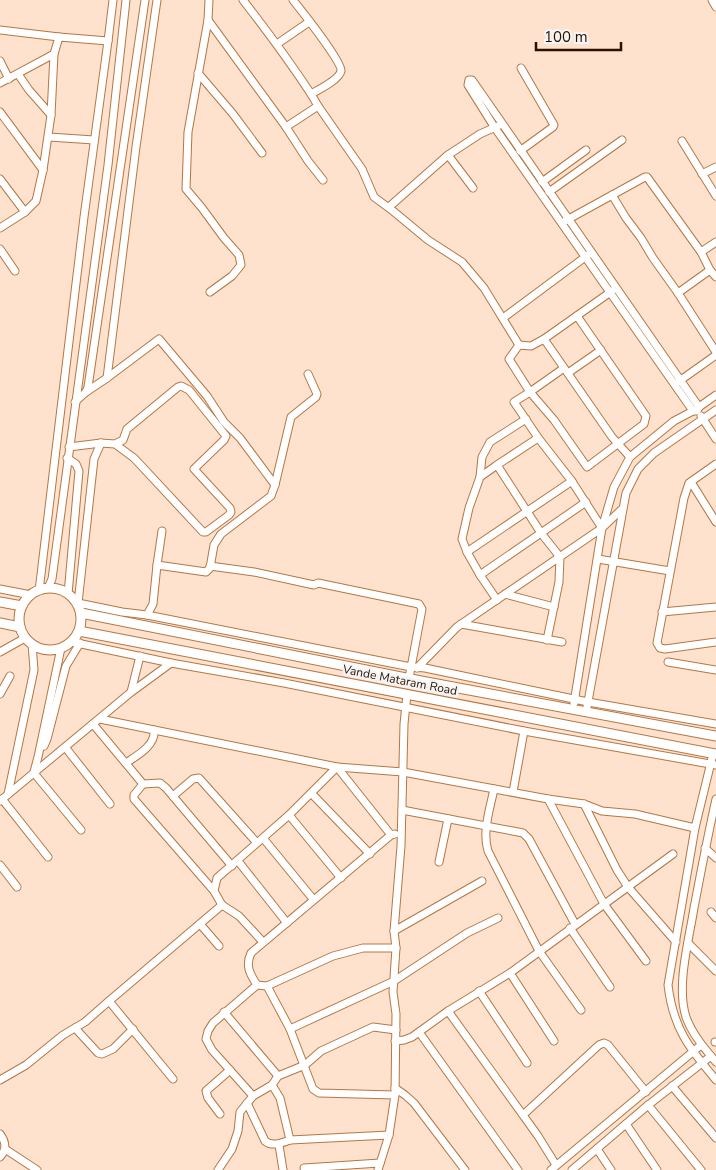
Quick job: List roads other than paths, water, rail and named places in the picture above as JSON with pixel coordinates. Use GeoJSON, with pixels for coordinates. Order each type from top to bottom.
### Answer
{"type":"FeatureCollection","features":[{"type":"Feature","properties":{"kind":"main road"},"geometry":{"type":"LineString","coordinates":[[62,590],[78,603],[81,613],[76,642],[61,648],[48,650],[35,647],[29,641],[20,627],[19,616],[22,606],[39,591],[62,590]]}},
{"type":"Feature","properties":{"kind":"main road"},"geometry":{"type":"LineString","coordinates":[[0,602],[22,606]]}},
{"type":"Feature","properties":{"kind":"main road","name":"Vande Mataram Road"},"geometry":{"type":"LineString","coordinates":[[81,613],[574,710],[587,707],[716,736]]}},
{"type":"Feature","properties":{"kind":"main road"},"geometry":{"type":"LineString","coordinates":[[0,623],[20,627]]}},
{"type":"Feature","properties":{"kind":"main road","name":"Vande Mataram Road"},"geometry":{"type":"LineString","coordinates":[[79,631],[714,754]]}},
{"type":"Feature","properties":{"kind":"street"},"geometry":{"type":"LineString","coordinates":[[39,591],[113,0]]}},
{"type":"Feature","properties":{"kind":"street"},"geometry":{"type":"LineString","coordinates":[[0,589],[39,591],[52,579],[108,165],[126,0]]}},
{"type":"Feature","properties":{"kind":"street"},"geometry":{"type":"LineString","coordinates":[[107,378],[136,147],[157,1],[141,0]]}},
{"type":"Feature","properties":{"kind":"street"},"geometry":{"type":"LineString","coordinates":[[86,392],[145,0]]}},
{"type":"Feature","properties":{"kind":"street"},"geometry":{"type":"LineString","coordinates":[[209,0],[208,20],[188,132],[186,189],[239,255],[241,265],[232,276],[210,292]]}},
{"type":"Feature","properties":{"kind":"street"},"geometry":{"type":"LineString","coordinates":[[243,0],[288,59],[362,169],[374,197],[428,240],[462,262],[484,288],[519,345]]}},
{"type":"Feature","properties":{"kind":"street"},"geometry":{"type":"LineString","coordinates":[[293,0],[331,49],[341,71],[337,77],[311,94]]}},
{"type":"Feature","properties":{"kind":"street"},"geometry":{"type":"LineString","coordinates":[[712,0],[716,7]]}},
{"type":"Feature","properties":{"kind":"street"},"geometry":{"type":"LineString","coordinates":[[208,20],[323,180]]}},
{"type":"Feature","properties":{"kind":"street"},"geometry":{"type":"LineString","coordinates":[[276,44],[309,22]]}},
{"type":"Feature","properties":{"kind":"street"},"geometry":{"type":"LineString","coordinates":[[0,30],[108,41]]}},
{"type":"Feature","properties":{"kind":"street"},"geometry":{"type":"LineString","coordinates":[[0,228],[25,212],[36,201],[49,137],[54,54],[59,37]]}},
{"type":"Feature","properties":{"kind":"street"},"geometry":{"type":"LineString","coordinates":[[0,83],[54,54]]}},
{"type":"Feature","properties":{"kind":"street"},"geometry":{"type":"LineString","coordinates":[[0,61],[9,78]]}},
{"type":"Feature","properties":{"kind":"street"},"geometry":{"type":"LineString","coordinates":[[520,151],[553,128],[554,125],[521,68]]}},
{"type":"Feature","properties":{"kind":"street"},"geometry":{"type":"LineString","coordinates":[[198,73],[233,114],[262,153]]}},
{"type":"Feature","properties":{"kind":"street"},"geometry":{"type":"LineString","coordinates":[[18,74],[51,115]]}},
{"type":"Feature","properties":{"kind":"street"},"geometry":{"type":"LineString","coordinates":[[613,291],[592,252],[564,221],[468,85],[469,80],[472,80],[498,126],[520,151],[549,192],[564,221],[585,258],[613,291],[704,419],[716,439]]}},
{"type":"Feature","properties":{"kind":"street"},"geometry":{"type":"LineString","coordinates":[[286,127],[318,106]]}},
{"type":"Feature","properties":{"kind":"street"},"geometry":{"type":"LineString","coordinates":[[0,112],[43,170]]}},
{"type":"Feature","properties":{"kind":"street"},"geometry":{"type":"LineString","coordinates":[[389,208],[448,155],[480,134],[498,126]]}},
{"type":"Feature","properties":{"kind":"street"},"geometry":{"type":"LineString","coordinates":[[49,137],[94,140]]}},
{"type":"Feature","properties":{"kind":"street"},"geometry":{"type":"LineString","coordinates":[[549,192],[622,140]]}},
{"type":"Feature","properties":{"kind":"street"},"geometry":{"type":"LineString","coordinates":[[682,141],[716,196]]}},
{"type":"Feature","properties":{"kind":"street"},"geometry":{"type":"LineString","coordinates":[[542,182],[586,150]]}},
{"type":"Feature","properties":{"kind":"street"},"geometry":{"type":"LineString","coordinates":[[448,155],[473,188]]}},
{"type":"Feature","properties":{"kind":"street"},"geometry":{"type":"LineString","coordinates":[[702,174],[716,167]]}},
{"type":"Feature","properties":{"kind":"street"},"geometry":{"type":"LineString","coordinates":[[564,221],[647,177],[701,252],[710,270],[716,277]]}},
{"type":"Feature","properties":{"kind":"street"},"geometry":{"type":"LineString","coordinates":[[0,179],[25,212]]}},
{"type":"Feature","properties":{"kind":"street"},"geometry":{"type":"LineString","coordinates":[[612,195],[678,293],[716,354],[677,382]]}},
{"type":"Feature","properties":{"kind":"street"},"geometry":{"type":"LineString","coordinates":[[701,252],[716,242]]}},
{"type":"Feature","properties":{"kind":"street"},"geometry":{"type":"LineString","coordinates":[[0,249],[15,271]]}},
{"type":"Feature","properties":{"kind":"street"},"geometry":{"type":"LineString","coordinates":[[503,318],[592,252]]}},
{"type":"Feature","properties":{"kind":"street"},"geometry":{"type":"LineString","coordinates":[[678,293],[710,270]]}},
{"type":"Feature","properties":{"kind":"street"},"geometry":{"type":"LineString","coordinates":[[519,345],[531,346],[544,339],[613,291]]}},
{"type":"Feature","properties":{"kind":"street"},"geometry":{"type":"LineString","coordinates":[[519,345],[509,359],[530,392],[554,420],[587,466],[644,424],[646,416],[577,316]]}},
{"type":"Feature","properties":{"kind":"street"},"geometry":{"type":"LineString","coordinates":[[75,402],[159,339],[207,396],[224,422],[240,438],[275,484]]}},
{"type":"Feature","properties":{"kind":"street"},"geometry":{"type":"LineString","coordinates":[[544,339],[617,443],[630,457]]}},
{"type":"Feature","properties":{"kind":"street"},"geometry":{"type":"LineString","coordinates":[[601,350],[514,402],[538,438],[572,481],[602,528]]}},
{"type":"Feature","properties":{"kind":"street"},"geometry":{"type":"LineString","coordinates":[[157,565],[206,572],[210,566],[214,545],[221,534],[271,496],[292,417],[316,397],[317,394],[308,374]]}},
{"type":"Feature","properties":{"kind":"street"},"geometry":{"type":"LineString","coordinates":[[69,447],[101,443],[115,444],[123,440],[127,429],[178,387],[182,386],[189,390],[226,436],[194,468],[230,508],[231,512],[206,532],[203,532],[134,458],[115,444]]}},
{"type":"Feature","properties":{"kind":"street"},"geometry":{"type":"LineString","coordinates":[[76,394],[86,392]]}},
{"type":"Feature","properties":{"kind":"street"},"geometry":{"type":"LineString","coordinates":[[574,710],[574,700],[602,528],[614,487],[630,457],[674,421],[696,410],[716,395]]}},
{"type":"Feature","properties":{"kind":"street"},"geometry":{"type":"LineString","coordinates":[[587,707],[626,493],[638,469],[654,453],[716,410]]}},
{"type":"Feature","properties":{"kind":"street"},"geometry":{"type":"LineString","coordinates":[[497,600],[480,575],[462,539],[469,508],[480,477],[482,457],[490,442],[526,419]]}},
{"type":"Feature","properties":{"kind":"street"},"geometry":{"type":"LineString","coordinates":[[480,477],[538,438]]}},
{"type":"Feature","properties":{"kind":"street"},"geometry":{"type":"LineString","coordinates":[[101,443],[94,459],[78,603],[414,667],[574,700],[587,707],[716,724]]}},
{"type":"Feature","properties":{"kind":"street"},"geometry":{"type":"LineString","coordinates":[[67,458],[76,464],[79,471],[68,594]]}},
{"type":"Feature","properties":{"kind":"street"},"geometry":{"type":"LineString","coordinates":[[716,464],[691,482],[684,498],[657,643],[660,648],[665,649],[716,642]]}},
{"type":"Feature","properties":{"kind":"street"},"geometry":{"type":"LineString","coordinates":[[497,465],[541,533],[560,557],[559,582],[547,640]]}},
{"type":"Feature","properties":{"kind":"street"},"geometry":{"type":"LineString","coordinates":[[468,552],[572,481]]}},
{"type":"Feature","properties":{"kind":"street"},"geometry":{"type":"LineString","coordinates":[[691,482],[716,522]]}},
{"type":"Feature","properties":{"kind":"street"},"geometry":{"type":"LineString","coordinates":[[480,575],[586,502]]}},
{"type":"Feature","properties":{"kind":"street"},"geometry":{"type":"LineString","coordinates":[[414,667],[461,624],[602,528],[623,509]]}},
{"type":"Feature","properties":{"kind":"street"},"geometry":{"type":"LineString","coordinates":[[147,615],[153,604],[162,531]]}},
{"type":"Feature","properties":{"kind":"street"},"geometry":{"type":"LineString","coordinates":[[598,559],[670,571]]}},
{"type":"Feature","properties":{"kind":"street"},"geometry":{"type":"LineString","coordinates":[[210,566],[254,572],[314,584],[318,583],[419,604],[422,609],[414,667],[409,678]]}},
{"type":"Feature","properties":{"kind":"street"},"geometry":{"type":"LineString","coordinates":[[505,594],[554,607]]}},
{"type":"Feature","properties":{"kind":"street"},"geometry":{"type":"LineString","coordinates":[[662,612],[716,608]]}},
{"type":"Feature","properties":{"kind":"street"},"geometry":{"type":"LineString","coordinates":[[461,624],[562,642]]}},
{"type":"Feature","properties":{"kind":"street"},"geometry":{"type":"LineString","coordinates":[[0,652],[29,641],[34,670],[4,798],[48,857]]}},
{"type":"Feature","properties":{"kind":"street"},"geometry":{"type":"LineString","coordinates":[[38,757],[47,739],[66,666],[76,642],[171,663],[404,706],[524,731],[713,764]]}},
{"type":"Feature","properties":{"kind":"street"},"geometry":{"type":"LineString","coordinates":[[34,772],[61,648]]}},
{"type":"Feature","properties":{"kind":"street"},"geometry":{"type":"LineString","coordinates":[[130,693],[140,656]]}},
{"type":"Feature","properties":{"kind":"street"},"geometry":{"type":"LineString","coordinates":[[668,662],[716,670]]}},
{"type":"Feature","properties":{"kind":"street"},"geometry":{"type":"LineString","coordinates":[[4,798],[130,693],[171,663]]}},
{"type":"Feature","properties":{"kind":"street"},"geometry":{"type":"LineString","coordinates":[[0,694],[4,690],[10,676]]}},
{"type":"Feature","properties":{"kind":"street"},"geometry":{"type":"LineString","coordinates":[[304,1168],[379,1167],[389,1135],[395,1092],[396,1030],[394,981],[396,948],[394,931],[401,846],[404,706],[407,694]]}},
{"type":"Feature","properties":{"kind":"street"},"geometry":{"type":"LineString","coordinates":[[100,719],[338,767],[403,772],[584,804],[602,811],[634,814],[695,828]]}},
{"type":"Feature","properties":{"kind":"street"},"geometry":{"type":"LineString","coordinates":[[93,724],[143,784]]}},
{"type":"Feature","properties":{"kind":"street"},"geometry":{"type":"LineString","coordinates":[[126,764],[153,742],[154,730]]}},
{"type":"Feature","properties":{"kind":"street"},"geometry":{"type":"LineString","coordinates":[[512,792],[524,731]]}},
{"type":"Feature","properties":{"kind":"street"},"geometry":{"type":"LineString","coordinates":[[65,747],[110,804]]}},
{"type":"Feature","properties":{"kind":"street"},"geometry":{"type":"LineString","coordinates":[[714,754],[713,764],[695,828],[668,985],[671,1006],[678,1026],[692,1052],[716,1080]]}},
{"type":"Feature","properties":{"kind":"street"},"geometry":{"type":"LineString","coordinates":[[214,891],[217,878],[312,794],[338,767]]}},
{"type":"Feature","properties":{"kind":"street"},"geometry":{"type":"LineString","coordinates":[[338,767],[391,835]]}},
{"type":"Feature","properties":{"kind":"street"},"geometry":{"type":"LineString","coordinates":[[34,772],[81,830]]}},
{"type":"Feature","properties":{"kind":"street"},"geometry":{"type":"LineString","coordinates":[[173,796],[193,779],[199,778],[313,899]]}},
{"type":"Feature","properties":{"kind":"street"},"geometry":{"type":"LineString","coordinates":[[263,942],[240,916],[222,905],[214,891],[134,800],[134,795],[143,784],[160,783],[235,863],[286,923]]}},
{"type":"Feature","properties":{"kind":"street"},"geometry":{"type":"LineString","coordinates":[[494,789],[486,826],[486,845],[488,851],[539,951],[581,1010]]}},
{"type":"Feature","properties":{"kind":"street"},"geometry":{"type":"LineString","coordinates":[[312,794],[370,854]]}},
{"type":"Feature","properties":{"kind":"street"},"geometry":{"type":"LineString","coordinates":[[548,799],[604,904],[646,961]]}},
{"type":"Feature","properties":{"kind":"street"},"geometry":{"type":"LineString","coordinates":[[572,1170],[701,1062],[714,1059],[701,1045],[686,1018],[683,999],[683,977],[705,848],[716,799]]}},
{"type":"Feature","properties":{"kind":"street"},"geometry":{"type":"LineString","coordinates":[[584,804],[617,870],[628,887],[676,942]]}},
{"type":"Feature","properties":{"kind":"street"},"geometry":{"type":"LineString","coordinates":[[402,810],[523,833],[529,839],[572,926],[610,987]]}},
{"type":"Feature","properties":{"kind":"street"},"geometry":{"type":"LineString","coordinates":[[289,815],[341,878]]}},
{"type":"Feature","properties":{"kind":"street"},"geometry":{"type":"LineString","coordinates":[[439,862],[448,819]]}},
{"type":"Feature","properties":{"kind":"street"},"geometry":{"type":"LineString","coordinates":[[396,948],[363,948],[333,956],[267,986],[257,984],[247,964],[251,953],[313,899],[341,878],[391,835],[400,833]]}},
{"type":"Feature","properties":{"kind":"street"},"geometry":{"type":"LineString","coordinates":[[705,848],[716,858]]}},
{"type":"Feature","properties":{"kind":"street"},"geometry":{"type":"LineString","coordinates":[[395,1041],[404,1040],[419,1032],[448,1011],[510,973],[673,854]]}},
{"type":"Feature","properties":{"kind":"street"},"geometry":{"type":"LineString","coordinates":[[0,865],[17,887]]}},
{"type":"Feature","properties":{"kind":"street"},"geometry":{"type":"LineString","coordinates":[[394,931],[482,880]]}},
{"type":"Feature","properties":{"kind":"street"},"geometry":{"type":"LineString","coordinates":[[0,1080],[26,1065],[63,1035],[75,1028],[222,905]]}},
{"type":"Feature","properties":{"kind":"street"},"geometry":{"type":"LineString","coordinates":[[290,1029],[394,981],[467,934],[498,918]]}},
{"type":"Feature","properties":{"kind":"street"},"geometry":{"type":"LineString","coordinates":[[200,924],[219,946]]}},
{"type":"Feature","properties":{"kind":"street"},"geometry":{"type":"LineString","coordinates":[[688,943],[716,971]]}},
{"type":"Feature","properties":{"kind":"street"},"geometry":{"type":"LineString","coordinates":[[510,973],[554,1041]]}},
{"type":"Feature","properties":{"kind":"street"},"geometry":{"type":"LineString","coordinates":[[253,1096],[212,1050],[206,1039],[213,1023],[257,984]]}},
{"type":"Feature","properties":{"kind":"street"},"geometry":{"type":"LineString","coordinates":[[267,986],[290,1029],[313,1089],[319,1093],[395,1092],[405,1094],[418,1108],[465,1170]]}},
{"type":"Feature","properties":{"kind":"street"},"geometry":{"type":"LineString","coordinates":[[480,991],[527,1063]]}},
{"type":"Feature","properties":{"kind":"street"},"geometry":{"type":"LineString","coordinates":[[109,1001],[173,1079]]}},
{"type":"Feature","properties":{"kind":"street"},"geometry":{"type":"LineString","coordinates":[[448,1011],[523,1115],[553,1167],[701,1045]]}},
{"type":"Feature","properties":{"kind":"street"},"geometry":{"type":"LineString","coordinates":[[224,1012],[278,1076]]}},
{"type":"Feature","properties":{"kind":"street"},"geometry":{"type":"LineString","coordinates":[[75,1028],[98,1053],[102,1054],[113,1049],[133,1029]]}},
{"type":"Feature","properties":{"kind":"street"},"geometry":{"type":"LineString","coordinates":[[218,1170],[232,1148],[238,1131],[240,1112],[253,1096],[272,1085],[278,1076],[305,1065],[321,1051],[373,1028],[396,1030]]}},
{"type":"Feature","properties":{"kind":"street"},"geometry":{"type":"LineString","coordinates":[[419,1032],[518,1170]]}},
{"type":"Feature","properties":{"kind":"street"},"geometry":{"type":"LineString","coordinates":[[523,1115],[604,1042],[646,1092]]}},
{"type":"Feature","properties":{"kind":"street"},"geometry":{"type":"LineString","coordinates":[[220,1114],[208,1098],[206,1091],[230,1070]]}},
{"type":"Feature","properties":{"kind":"street"},"geometry":{"type":"LineString","coordinates":[[272,1085],[280,1098],[290,1140]]}},
{"type":"Feature","properties":{"kind":"street"},"geometry":{"type":"LineString","coordinates":[[672,1086],[716,1138]]}},
{"type":"Feature","properties":{"kind":"street"},"geometry":{"type":"LineString","coordinates":[[247,1103],[265,1141],[268,1143],[279,1145],[290,1140],[389,1135]]}},
{"type":"Feature","properties":{"kind":"street"},"geometry":{"type":"LineString","coordinates":[[648,1105],[701,1170]]}},
{"type":"Feature","properties":{"kind":"street"},"geometry":{"type":"LineString","coordinates":[[626,1124],[657,1170]]}},
{"type":"Feature","properties":{"kind":"street"},"geometry":{"type":"LineString","coordinates":[[0,1134],[5,1140],[5,1149],[0,1157]]}},
{"type":"Feature","properties":{"kind":"street"},"geometry":{"type":"LineString","coordinates":[[279,1145],[283,1170]]}},
{"type":"Feature","properties":{"kind":"street"},"geometry":{"type":"LineString","coordinates":[[5,1149],[37,1170]]}},
{"type":"Feature","properties":{"kind":"street"},"geometry":{"type":"LineString","coordinates":[[597,1149],[611,1170]]}}]}
